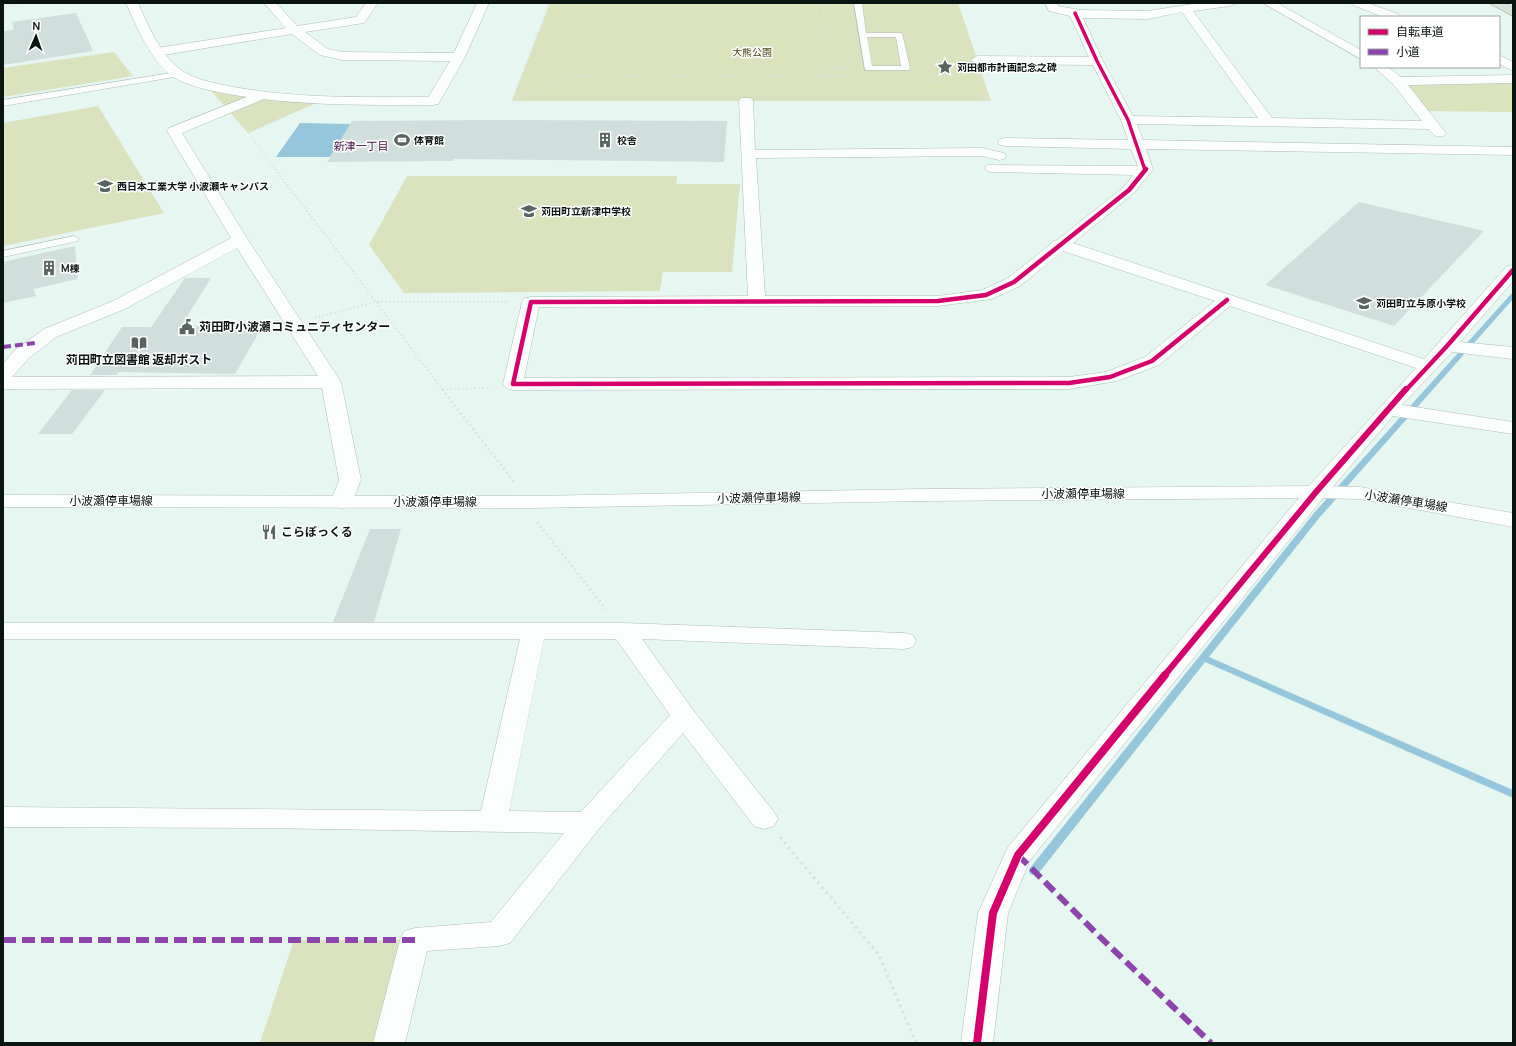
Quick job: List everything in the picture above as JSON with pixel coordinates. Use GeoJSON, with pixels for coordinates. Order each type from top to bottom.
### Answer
{"type":"FeatureCollection","features":[{"type":"Feature","properties":{"kind":"highway"},"geometry":{"type":"LineString","coordinates":[[1495,3],[1513,12]]}},
{"type":"Feature","properties":{"kind":"street"},"geometry":{"type":"LineString","coordinates":[[132,3],[156,52],[177,74],[206,86],[259,96],[321,100],[433,101],[459,57],[483,3]]}},
{"type":"Feature","properties":{"kind":"street"},"geometry":{"type":"LineString","coordinates":[[270,3],[294,30],[324,52],[343,56],[459,57]]}},
{"type":"Feature","properties":{"kind":"street"},"geometry":{"type":"LineString","coordinates":[[156,52],[360,20],[372,3]]}},
{"type":"Feature","properties":{"kind":"street"},"geometry":{"type":"LineString","coordinates":[[1051,3],[1053,9],[1075,13],[1148,15],[1185,8],[1230,3]]}},
{"type":"Feature","properties":{"kind":"street"},"geometry":{"type":"LineString","coordinates":[[1269,3],[1360,53]]}},
{"type":"Feature","properties":{"kind":"street"},"geometry":{"type":"LineString","coordinates":[[1357,3],[1391,16]]}},
{"type":"Feature","properties":{"kind":"street"},"geometry":{"type":"LineString","coordinates":[[1185,8],[1268,122]]}},
{"type":"Feature","properties":{"kind":"street"},"geometry":{"type":"LineString","coordinates":[[1075,13],[1097,61],[1128,120],[1146,169],[1129,190],[1059,244],[1014,282],[986,295],[938,300],[531,302],[513,384],[1069,383],[1110,377],[1152,361],[1227,300]]}},
{"type":"Feature","properties":{"kind":"street"},"geometry":{"type":"LineString","coordinates":[[977,60],[1097,61]]}},
{"type":"Feature","properties":{"kind":"street"},"geometry":{"type":"LineString","coordinates":[[1500,60],[1513,67]]}},
{"type":"Feature","properties":{"kind":"street"},"geometry":{"type":"LineString","coordinates":[[1381,68],[1398,81],[1454,151]]}},
{"type":"Feature","properties":{"kind":"street"},"geometry":{"type":"LineString","coordinates":[[1398,81],[1513,79]]}},
{"type":"Feature","properties":{"kind":"street"},"geometry":{"type":"LineString","coordinates":[[259,96],[174,131],[240,240],[331,382],[350,480],[342,502]]}},
{"type":"Feature","properties":{"kind":"street"},"geometry":{"type":"LineString","coordinates":[[746,101],[757,301]]}},
{"type":"Feature","properties":{"kind":"street"},"geometry":{"type":"LineString","coordinates":[[1128,120],[1432,125]]}},
{"type":"Feature","properties":{"kind":"street"},"geometry":{"type":"LineString","coordinates":[[1005,142],[1513,151]]}},
{"type":"Feature","properties":{"kind":"street"},"geometry":{"type":"LineString","coordinates":[[748,154],[982,152],[995,162],[1144,171]]}},
{"type":"Feature","properties":{"kind":"street"},"geometry":{"type":"LineString","coordinates":[[3,376],[22,354],[50,333],[119,305],[240,240]]}},
{"type":"Feature","properties":{"kind":"street"},"geometry":{"type":"LineString","coordinates":[[1059,244],[1427,366]]}},
{"type":"Feature","properties":{"kind":"street"},"geometry":{"type":"LineString","coordinates":[[977,1043],[992,913],[1018,856],[1097,757],[1316,492],[1388,408],[1447,346],[1513,270]]}},
{"type":"Feature","properties":{"kind":"street"},"geometry":{"type":"LineString","coordinates":[[1447,346],[1513,353]]}},
{"type":"Feature","properties":{"kind":"street"},"geometry":{"type":"LineString","coordinates":[[3,383],[331,382]]}},
{"type":"Feature","properties":{"kind":"street"},"geometry":{"type":"LineString","coordinates":[[1388,408],[1513,428]]}},
{"type":"Feature","properties":{"kind":"street","name":"小波瀬停車場線"},"geometry":{"type":"LineString","coordinates":[[3,501],[533,502],[922,494],[1316,492],[1360,493],[1513,520]]}},
{"type":"Feature","properties":{"kind":"street"},"geometry":{"type":"LineString","coordinates":[[3,631],[623,631],[904,641]]}},
{"type":"Feature","properties":{"kind":"street"},"geometry":{"type":"LineString","coordinates":[[493,822],[534,631]]}},
{"type":"Feature","properties":{"kind":"street"},"geometry":{"type":"LineString","coordinates":[[623,631],[684,716],[764,819]]}},
{"type":"Feature","properties":{"kind":"street"},"geometry":{"type":"LineString","coordinates":[[388,1043],[415,940],[499,934],[588,823],[684,716]]}},
{"type":"Feature","properties":{"kind":"street"},"geometry":{"type":"LineString","coordinates":[[3,817],[253,818],[588,823]]}},
{"type":"Feature","properties":{"kind":"lane"},"geometry":{"type":"LineString","coordinates":[[858,3],[868,68],[906,68],[899,35],[864,35]]}},
{"type":"Feature","properties":{"kind":"lane"},"geometry":{"type":"LineString","coordinates":[[3,103],[177,74]]}},
{"type":"Feature","properties":{"kind":"lane"},"geometry":{"type":"LineString","coordinates":[[3,254],[74,239]]}},
{"type":"Feature","properties":{"kind":"path"},"geometry":{"type":"LineString","coordinates":[[3,7],[27,3]]}},
{"type":"Feature","properties":{"kind":"path"},"geometry":{"type":"LineString","coordinates":[[550,3],[512,101],[563,76],[821,76],[816,3]]}},
{"type":"Feature","properties":{"kind":"path"},"geometry":{"type":"LineString","coordinates":[[563,76],[587,3]]}},
{"type":"Feature","properties":{"kind":"path"},"geometry":{"type":"LineString","coordinates":[[820,68],[868,68]]}},
{"type":"Feature","properties":{"kind":"path"},"geometry":{"type":"LineString","coordinates":[[924,76],[991,101]]}},
{"type":"Feature","properties":{"kind":"path"},"geometry":{"type":"LineString","coordinates":[[321,100],[248,133],[374,302],[515,483]]}},
{"type":"Feature","properties":{"kind":"path"},"geometry":{"type":"LineString","coordinates":[[294,324],[374,302],[531,302]]}},
{"type":"Feature","properties":{"kind":"path"},"geometry":{"type":"LineString","coordinates":[[442,389],[501,388],[513,384]]}},
{"type":"Feature","properties":{"kind":"path"},"geometry":{"type":"LineString","coordinates":[[534,518],[623,631]]}},
{"type":"Feature","properties":{"kind":"path"},"geometry":{"type":"LineString","coordinates":[[764,819],[879,955],[916,1043]]}},
{"type":"Feature","properties":{"kind":"green space","name":"大熊公園"},"geometry":{"type":"Polygon","coordinates":[[[550,3],[958,3],[991,101],[512,101],[550,3]]]}},
{"type":"Feature","properties":{"kind":"green space"},"geometry":{"type":"Polygon","coordinates":[[[114,52],[133,76],[3,97],[3,68],[114,52]]]}},
{"type":"Feature","properties":{"kind":"green space"},"geometry":{"type":"Polygon","coordinates":[[[1513,79],[1513,112],[1421,111],[1398,81],[1513,79]]]}},
{"type":"Feature","properties":{"kind":"green space"},"geometry":{"type":"Polygon","coordinates":[[[206,85],[321,101],[248,133],[206,85]]]}},
{"type":"Feature","properties":{"kind":"green space"},"geometry":{"type":"Polygon","coordinates":[[[98,106],[164,213],[3,246],[3,123],[98,106]]]}},
{"type":"Feature","properties":{"kind":"green space"},"geometry":{"type":"Polygon","coordinates":[[[407,176],[677,176],[676,184],[740,184],[732,272],[663,272],[660,291],[404,293],[369,245],[407,176]]]}},
{"type":"Feature","properties":{"kind":"green space"},"geometry":{"type":"Polygon","coordinates":[[[294,940],[415,940],[389,1043],[260,1043],[294,940]]]}},
{"type":"Feature","properties":{"kind":"water"},"geometry":{"type":"Polygon","coordinates":[[[300,123],[351,124],[330,157],[276,157],[300,123]]]}},
{"type":"Feature","properties":{"kind":"building"},"geometry":{"type":"Polygon","coordinates":[[[76,13],[93,51],[3,65],[3,31],[14,30],[12,22],[76,13]]]}},
{"type":"Feature","properties":{"kind":"building","name":"校舎"},"geometry":{"type":"Polygon","coordinates":[[[352,121],[727,121],[724,162],[454,159],[453,161],[327,162],[352,121]]]}},
{"type":"Feature","properties":{"kind":"building"},"geometry":{"type":"Polygon","coordinates":[[[1359,202],[1484,231],[1394,326],[1265,285],[1359,202]]]}},
{"type":"Feature","properties":{"kind":"building","name":"M棟"},"geometry":{"type":"Polygon","coordinates":[[[75,246],[78,279],[33,289],[36,296],[3,303],[3,262],[75,246]]]}},
{"type":"Feature","properties":{"kind":"building","name":"苅田町小波瀬コミュニティセンター"},"geometry":{"type":"Polygon","coordinates":[[[185,278],[211,278],[181,326],[262,327],[235,374],[119,372],[116,375],[90,375],[122,327],[151,327],[185,278]]]}},
{"type":"Feature","properties":{"kind":"building"},"geometry":{"type":"Polygon","coordinates":[[[72,390],[105,390],[72,434],[38,434],[72,390]]]}},
{"type":"Feature","properties":{"kind":"building"},"geometry":{"type":"Polygon","coordinates":[[[370,529],[401,529],[374,622],[333,622],[370,529]]]}},
{"type":"Feature","properties":{"kind":"waterway"},"geometry":{"type":"LineString","coordinates":[[1034,871],[1317,515],[1513,295]]}},
{"type":"Feature","properties":{"kind":"waterway"},"geometry":{"type":"LineString","coordinates":[[1205,659],[1513,794]]}},
{"type":"Feature","properties":{"kind":"marked path"},"geometry":{"type":"LineString","coordinates":[[3,347],[35,343]]}},
{"type":"Feature","properties":{"kind":"marked path"},"geometry":{"type":"LineString","coordinates":[[1018,855],[1098,935],[1211,1043]]}},
{"type":"Feature","properties":{"kind":"marked path"},"geometry":{"type":"LineString","coordinates":[[3,940],[415,940]]}},
{"type":"Feature","properties":{"kind":"cycle path"},"geometry":{"type":"LineString","coordinates":[[1075,13],[1097,61],[1128,120],[1146,169],[1129,190],[1014,282],[986,295],[938,301],[531,302],[513,384],[1069,383],[1110,377],[1152,361],[1227,300]]}},
{"type":"Feature","properties":{"kind":"cycle path"},"geometry":{"type":"LineString","coordinates":[[977,1043],[993,913],[1018,855],[1316,492],[1388,409],[1447,346],[1513,270]]}},
{"type":"Feature","properties":{"kind":"place","name":"苅田都市計画記念之碑"},"geometry":{"type":"Point","coordinates":[945,67]}},
{"type":"Feature","properties":{"kind":"place","name":"体育館"},"geometry":{"type":"Point","coordinates":[402,140]}},
{"type":"Feature","properties":{"kind":"place","name":"校舎"},"geometry":{"type":"Point","coordinates":[605,140]}},
{"type":"Feature","properties":{"kind":"place","name":"西日本工業大学 小波瀬キャンパス"},"geometry":{"type":"Point","coordinates":[105,186]}},
{"type":"Feature","properties":{"kind":"place","name":"苅田町立新津中学校"},"geometry":{"type":"Point","coordinates":[529,211]}},
{"type":"Feature","properties":{"kind":"place","name":"M棟"},"geometry":{"type":"Point","coordinates":[49,268]}},
{"type":"Feature","properties":{"kind":"place","name":"苅田町立与原小学校"},"geometry":{"type":"Point","coordinates":[1364,303]}},
{"type":"Feature","properties":{"kind":"place","name":"苅田町小波瀬コミュニティセンター"},"geometry":{"type":"Point","coordinates":[187,327]}},
{"type":"Feature","properties":{"kind":"place","name":"苅田町立図書館 返却ポスト"},"geometry":{"type":"Point","coordinates":[139,343]}},
{"type":"Feature","properties":{"kind":"place","name":"こらぼっくる"},"geometry":{"type":"Point","coordinates":[269,532]}},
{"type":"Feature","properties":{"kind":"district","name":"新津一丁目"},"geometry":{"type":"Point","coordinates":[361,146]}}]}
